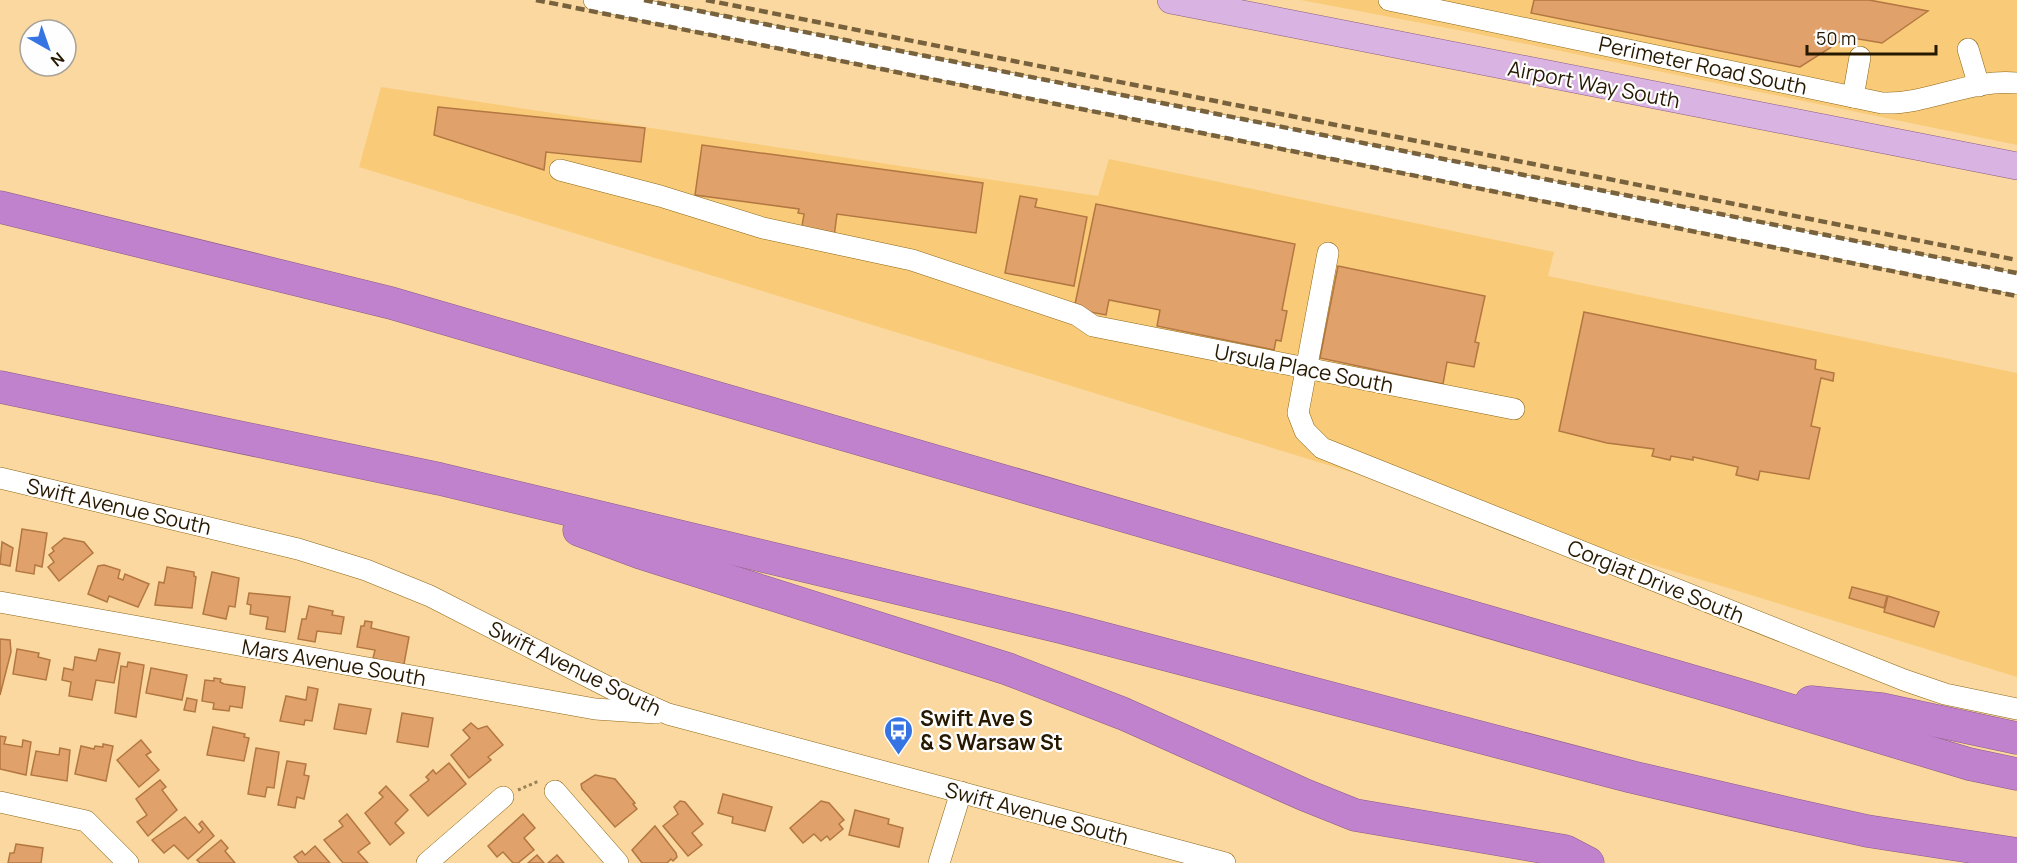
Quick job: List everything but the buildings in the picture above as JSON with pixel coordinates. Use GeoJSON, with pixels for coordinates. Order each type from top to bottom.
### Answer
{"type":"FeatureCollection","features":[{"type":"Feature","properties":{"kind":"highway"},"geometry":{"type":"LineString","coordinates":[[0,207],[391,303],[1737,694],[1970,764],[2017,774]]}},
{"type":"Feature","properties":{"kind":"highway"},"geometry":{"type":"LineString","coordinates":[[0,387],[440,479],[1064,628],[1632,777],[1867,831],[2017,854]]}},
{"type":"Feature","properties":{"kind":"highway"},"geometry":{"type":"LineString","coordinates":[[440,479],[641,553],[1008,669],[1124,714],[1305,795],[1355,814],[1565,851],[1588,863]]}},
{"type":"Feature","properties":{"kind":"highway"},"geometry":{"type":"LineString","coordinates":[[1737,694],[1881,709],[2017,738]]}},
{"type":"Feature","properties":{"kind":"main road","name":"Airport Way South"},"geometry":{"type":"LineString","coordinates":[[1171,0],[2017,166]]}},
{"type":"Feature","properties":{"kind":"street"},"geometry":{"type":"LineString","coordinates":[[594,0],[2017,284]]}},
{"type":"Feature","properties":{"kind":"street","name":"Perimeter Road South"},"geometry":{"type":"LineString","coordinates":[[1389,0],[1882,103],[1914,103],[1979,86],[2017,83]]}},
{"type":"Feature","properties":{"kind":"street"},"geometry":{"type":"LineString","coordinates":[[1968,49],[1979,86]]}},
{"type":"Feature","properties":{"kind":"street"},"geometry":{"type":"LineString","coordinates":[[1853,97],[1860,57]]}},
{"type":"Feature","properties":{"kind":"street","name":"Ursula Place South"},"geometry":{"type":"LineString","coordinates":[[560,170],[660,196],[763,228],[912,260],[1077,315],[1093,327],[1514,409]]}},
{"type":"Feature","properties":{"kind":"street"},"geometry":{"type":"LineString","coordinates":[[1306,369],[1328,253]]}},
{"type":"Feature","properties":{"kind":"street","name":"Corgiat Drive South"},"geometry":{"type":"LineString","coordinates":[[1306,369],[1298,413],[1305,431],[1322,448],[1893,675],[1945,694],[2017,710]]}},
{"type":"Feature","properties":{"kind":"street","name":"Swift Avenue South"},"geometry":{"type":"LineString","coordinates":[[3,481],[298,549],[357,567],[429,596],[614,690],[668,714],[1225,863]]}},
{"type":"Feature","properties":{"kind":"street","name":"Mars Avenue South"},"geometry":{"type":"LineString","coordinates":[[0,602],[595,709],[668,714]]}},
{"type":"Feature","properties":{"kind":"street"},"geometry":{"type":"LineString","coordinates":[[555,791],[618,863]]}},
{"type":"Feature","properties":{"kind":"street"},"geometry":{"type":"LineString","coordinates":[[939,863],[961,792]]}},
{"type":"Feature","properties":{"kind":"street"},"geometry":{"type":"LineString","coordinates":[[426,863],[503,797]]}},
{"type":"Feature","properties":{"kind":"street"},"geometry":{"type":"LineString","coordinates":[[0,802],[86,821],[128,863]]}},
{"type":"Feature","properties":{"kind":"shaded area"},"geometry":{"type":"Polygon","coordinates":[[[1301,0],[2017,0],[2017,145],[1463,31],[1301,0]]]}},
{"type":"Feature","properties":{"kind":"shaded area"},"geometry":{"type":"Polygon","coordinates":[[[381,87],[1098,196],[1109,159],[1554,252],[1548,276],[2017,373],[2017,677],[359,167],[381,87]]]}},
{"type":"Feature","properties":{"kind":"railway"},"geometry":{"type":"LineString","coordinates":[[536,0],[2017,296]]}},
{"type":"Feature","properties":{"kind":"railway"},"geometry":{"type":"LineString","coordinates":[[644,0],[2017,273]]}},
{"type":"Feature","properties":{"kind":"railway"},"geometry":{"type":"LineString","coordinates":[[706,0],[2017,260]]}},
{"type":"Feature","properties":{"kind":"place","name":"Swift Ave S & S Warsaw St"},"geometry":{"type":"Point","coordinates":[899,756]}}]}
